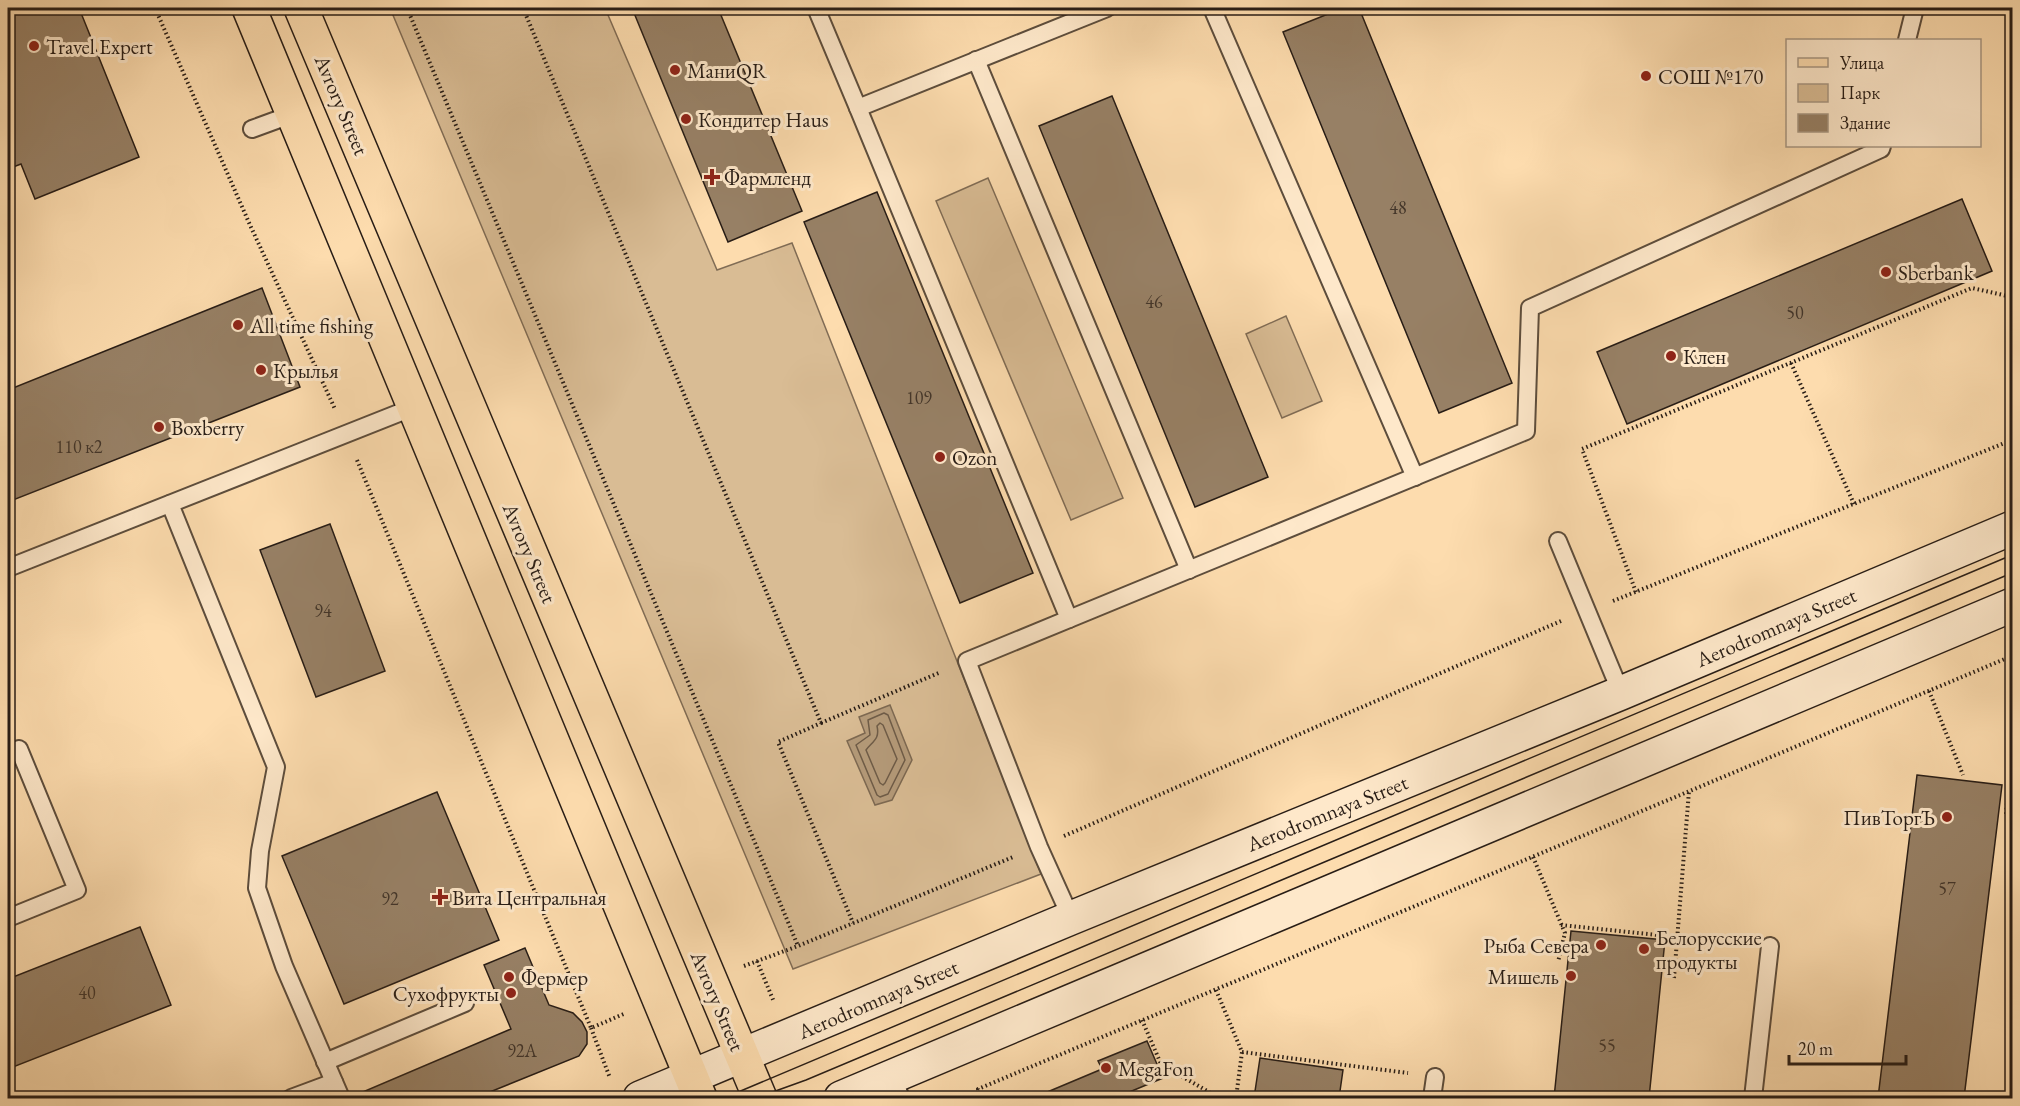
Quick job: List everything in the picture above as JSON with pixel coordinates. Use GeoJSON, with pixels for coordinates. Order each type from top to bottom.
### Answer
{"type":"FeatureCollection","features":[{"type":"Feature","properties":{"kind":"main road"},"geometry":{"type":"LineString","coordinates":[[249,8],[696,1088]]}},
{"type":"Feature","properties":{"kind":"main road","name":"Avrory Street"},"geometry":{"type":"LineString","coordinates":[[301,8],[760,1098]]}},
{"type":"Feature","properties":{"kind":"main road","name":"Aerodromnaya Street"},"geometry":{"type":"LineString","coordinates":[[627,1093],[696,1088],[741,1056],[1621,693],[2013,528]]}},
{"type":"Feature","properties":{"kind":"main road"},"geometry":{"type":"LineString","coordinates":[[841,1098],[897,1087],[2013,605]]}},
{"type":"Feature","properties":{"kind":"lane"},"geometry":{"type":"LineString","coordinates":[[816,8],[1069,619]]}},
{"type":"Feature","properties":{"kind":"lane"},"geometry":{"type":"LineString","coordinates":[[858,108],[1107,8]]}},
{"type":"Feature","properties":{"kind":"lane"},"geometry":{"type":"LineString","coordinates":[[1212,8],[1415,477]]}},
{"type":"Feature","properties":{"kind":"lane"},"geometry":{"type":"LineString","coordinates":[[1907,39],[1915,8]]}},
{"type":"Feature","properties":{"kind":"lane"},"geometry":{"type":"LineString","coordinates":[[976,60],[1189,570]]}},
{"type":"Feature","properties":{"kind":"lane"},"geometry":{"type":"LineString","coordinates":[[252,129],[293,114]]}},
{"type":"Feature","properties":{"kind":"lane"},"geometry":{"type":"LineString","coordinates":[[1071,918],[1039,846],[967,661],[1526,431],[1530,308],[1882,147]]}},
{"type":"Feature","properties":{"kind":"lane"},"geometry":{"type":"LineString","coordinates":[[8,568],[414,407]]}},
{"type":"Feature","properties":{"kind":"lane"},"geometry":{"type":"LineString","coordinates":[[170,504],[276,767],[260,851],[257,888],[284,966],[341,1098]]}},
{"type":"Feature","properties":{"kind":"lane"},"geometry":{"type":"LineString","coordinates":[[1558,541],[1585,611],[1621,693]]}},
{"type":"Feature","properties":{"kind":"lane"},"geometry":{"type":"LineString","coordinates":[[8,754],[19,749],[76,890],[8,918]]}},
{"type":"Feature","properties":{"kind":"lane"},"geometry":{"type":"LineString","coordinates":[[1753,1098],[1770,946]]}},
{"type":"Feature","properties":{"kind":"lane"},"geometry":{"type":"LineString","coordinates":[[325,1062],[465,1003]]}},
{"type":"Feature","properties":{"kind":"lane"},"geometry":{"type":"LineString","coordinates":[[1432,1098],[1435,1077]]}},
{"type":"Feature","properties":{"kind":"lane"},"geometry":{"type":"LineString","coordinates":[[291,1098],[334,1082]]}},
{"type":"Feature","properties":{"kind":"path"},"geometry":{"type":"LineString","coordinates":[[154,8],[250,225],[346,433],[591,1028],[627,1093]]}},
{"type":"Feature","properties":{"kind":"path"},"geometry":{"type":"LineString","coordinates":[[408,8],[798,946]]}},
{"type":"Feature","properties":{"kind":"path"},"geometry":{"type":"LineString","coordinates":[[523,8],[821,723]]}},
{"type":"Feature","properties":{"kind":"path"},"geometry":{"type":"LineString","coordinates":[[1636,592],[1582,449],[1972,288],[2013,297]]}},
{"type":"Feature","properties":{"kind":"path"},"geometry":{"type":"LineString","coordinates":[[1791,363],[1854,504]]}},
{"type":"Feature","properties":{"kind":"path"},"geometry":{"type":"LineString","coordinates":[[709,979],[798,946],[1039,846],[1585,611],[2013,440]]}},
{"type":"Feature","properties":{"kind":"path"},"geometry":{"type":"LineString","coordinates":[[982,1098],[978,1089],[2013,656]]}},
{"type":"Feature","properties":{"kind":"path"},"geometry":{"type":"LineString","coordinates":[[853,923],[778,742],[967,661]]}},
{"type":"Feature","properties":{"kind":"path"},"geometry":{"type":"LineString","coordinates":[[1929,691],[1963,775]]}},
{"type":"Feature","properties":{"kind":"path"},"geometry":{"type":"LineString","coordinates":[[2006,814],[2013,748]]}},
{"type":"Feature","properties":{"kind":"path"},"geometry":{"type":"LineString","coordinates":[[1674,978],[1689,791]]}},
{"type":"Feature","properties":{"kind":"path"},"geometry":{"type":"LineString","coordinates":[[1533,857],[1565,933],[1558,962]]}},
{"type":"Feature","properties":{"kind":"path"},"geometry":{"type":"LineString","coordinates":[[1561,925],[1677,937]]}},
{"type":"Feature","properties":{"kind":"path"},"geometry":{"type":"LineString","coordinates":[[1216,990],[1242,1052],[1236,1098]]}},
{"type":"Feature","properties":{"kind":"path"},"geometry":{"type":"LineString","coordinates":[[591,1028],[659,999]]}},
{"type":"Feature","properties":{"kind":"path"},"geometry":{"type":"LineString","coordinates":[[1142,1020],[1161,1064],[1219,1098]]}},
{"type":"Feature","properties":{"kind":"path"},"geometry":{"type":"LineString","coordinates":[[1242,1052],[1435,1077]]}},
{"type":"Feature","properties":{"kind":"green space"},"geometry":{"type":"Polygon","coordinates":[[[390,8],[605,8],[717,270],[792,243],[1041,874],[793,969],[390,8]]]}},
{"type":"Feature","properties":{"kind":"green space"},"geometry":{"type":"Polygon","coordinates":[[[988,178],[1123,498],[1071,520],[936,201],[988,178]]]}},
{"type":"Feature","properties":{"kind":"green space"},"geometry":{"type":"Polygon","coordinates":[[[1286,316],[1322,401],[1282,418],[1246,334],[1286,316]]]}},
{"type":"Feature","properties":{"kind":"water"},"geometry":{"type":"Polygon","coordinates":[[[890,705],[912,760],[892,800],[875,805],[847,741],[865,733],[859,717],[890,705]]]}},
{"type":"Feature","properties":{"kind":"building"},"geometry":{"type":"Polygon","coordinates":[[[8,8],[79,8],[139,157],[35,199],[21,164],[8,169],[8,8]]]}},
{"type":"Feature","properties":{"kind":"building"},"geometry":{"type":"Polygon","coordinates":[[[632,8],[718,8],[802,211],[728,242],[632,8]]]}},
{"type":"Feature","properties":{"kind":"building"},"geometry":{"type":"Polygon","coordinates":[[[1343,8],[1359,8],[1512,383],[1439,413],[1283,32],[1343,8]]]}},
{"type":"Feature","properties":{"kind":"building"},"geometry":{"type":"Polygon","coordinates":[[[1112,96],[1268,477],[1195,507],[1039,126],[1112,96]]]}},
{"type":"Feature","properties":{"kind":"building"},"geometry":{"type":"Polygon","coordinates":[[[877,192],[1033,573],[960,603],[804,222],[877,192]]]}},
{"type":"Feature","properties":{"kind":"building"},"geometry":{"type":"Polygon","coordinates":[[[1962,199],[1992,271],[1627,424],[1597,352],[1962,199]]]}},
{"type":"Feature","properties":{"kind":"building"},"geometry":{"type":"Polygon","coordinates":[[[262,288],[300,387],[8,502],[8,390],[262,288]]]}},
{"type":"Feature","properties":{"kind":"building"},"geometry":{"type":"Polygon","coordinates":[[[330,524],[385,671],[316,697],[260,550],[330,524]]]}},
{"type":"Feature","properties":{"kind":"building"},"geometry":{"type":"Polygon","coordinates":[[[1917,775],[2002,785],[1964,1098],[1878,1098],[1917,775]]]}},
{"type":"Feature","properties":{"kind":"building"},"geometry":{"type":"Polygon","coordinates":[[[437,792],[499,940],[344,1004],[282,856],[437,792]]]}},
{"type":"Feature","properties":{"kind":"building"},"geometry":{"type":"Polygon","coordinates":[[[140,927],[171,1005],[8,1069],[8,979],[140,927]]]}},
{"type":"Feature","properties":{"kind":"building"},"geometry":{"type":"Polygon","coordinates":[[[1571,931],[1665,940],[1649,1098],[1554,1098],[1571,931]]]}},
{"type":"Feature","properties":{"kind":"building"},"geometry":{"type":"Polygon","coordinates":[[[525,948],[549,1005],[573,1013],[582,1022],[587,1032],[587,1044],[579,1056],[475,1098],[351,1098],[511,1029],[484,965],[525,948]]]}},
{"type":"Feature","properties":{"kind":"building"},"geometry":{"type":"Polygon","coordinates":[[[1147,1041],[1163,1078],[1115,1098],[1033,1098],[1102,1069],[1098,1061],[1147,1041]]]}},
{"type":"Feature","properties":{"kind":"building"},"geometry":{"type":"Polygon","coordinates":[[[1260,1058],[1343,1070],[1339,1098],[1254,1098],[1260,1058]]]}},
{"type":"Feature","properties":{"kind":"tram line"},"geometry":{"type":"LineString","coordinates":[[724,1098],[2012,555]]}},
{"type":"Feature","properties":{"kind":"tram line"},"geometry":{"type":"LineString","coordinates":[[756,1098],[806,1080],[2012,573]]}},
{"type":"Feature","properties":{"kind":"place","name":"Travel Expert"},"geometry":{"type":"Point","coordinates":[34,46]}},
{"type":"Feature","properties":{"kind":"place","name":"МаниQR"},"geometry":{"type":"Point","coordinates":[675,70]}},
{"type":"Feature","properties":{"kind":"place","name":"СОШ №170"},"geometry":{"type":"Point","coordinates":[1646,76]}},
{"type":"Feature","properties":{"kind":"place","name":"Кондитер Haus"},"geometry":{"type":"Point","coordinates":[686,119]}},
{"type":"Feature","properties":{"kind":"place","name":"Фармленд"},"geometry":{"type":"Point","coordinates":[712,177]}},
{"type":"Feature","properties":{"kind":"place","name":"Sberbank"},"geometry":{"type":"Point","coordinates":[1886,272]}},
{"type":"Feature","properties":{"kind":"place","name":"All time fishing"},"geometry":{"type":"Point","coordinates":[238,325]}},
{"type":"Feature","properties":{"kind":"place","name":"Клен"},"geometry":{"type":"Point","coordinates":[1671,356]}},
{"type":"Feature","properties":{"kind":"place","name":"Крылья"},"geometry":{"type":"Point","coordinates":[261,370]}},
{"type":"Feature","properties":{"kind":"place","name":"Boxberry"},"geometry":{"type":"Point","coordinates":[159,427]}},
{"type":"Feature","properties":{"kind":"place","name":"Ozon"},"geometry":{"type":"Point","coordinates":[940,457]}},
{"type":"Feature","properties":{"kind":"place","name":"ПивТоргЪ"},"geometry":{"type":"Point","coordinates":[1947,817]}},
{"type":"Feature","properties":{"kind":"place","name":"Вита Центральная"},"geometry":{"type":"Point","coordinates":[440,897]}},
{"type":"Feature","properties":{"kind":"place","name":"Рыба Севера"},"geometry":{"type":"Point","coordinates":[1601,945]}},
{"type":"Feature","properties":{"kind":"place","name":"Белорусские продукты"},"geometry":{"type":"Point","coordinates":[1644,949]}},
{"type":"Feature","properties":{"kind":"place","name":"Мишель"},"geometry":{"type":"Point","coordinates":[1571,976]}},
{"type":"Feature","properties":{"kind":"place","name":"Фермер"},"geometry":{"type":"Point","coordinates":[509,977]}},
{"type":"Feature","properties":{"kind":"place","name":"Сухофрукты"},"geometry":{"type":"Point","coordinates":[511,993]}},
{"type":"Feature","properties":{"kind":"place","name":"MegaFon"},"geometry":{"type":"Point","coordinates":[1106,1068]}}]}
